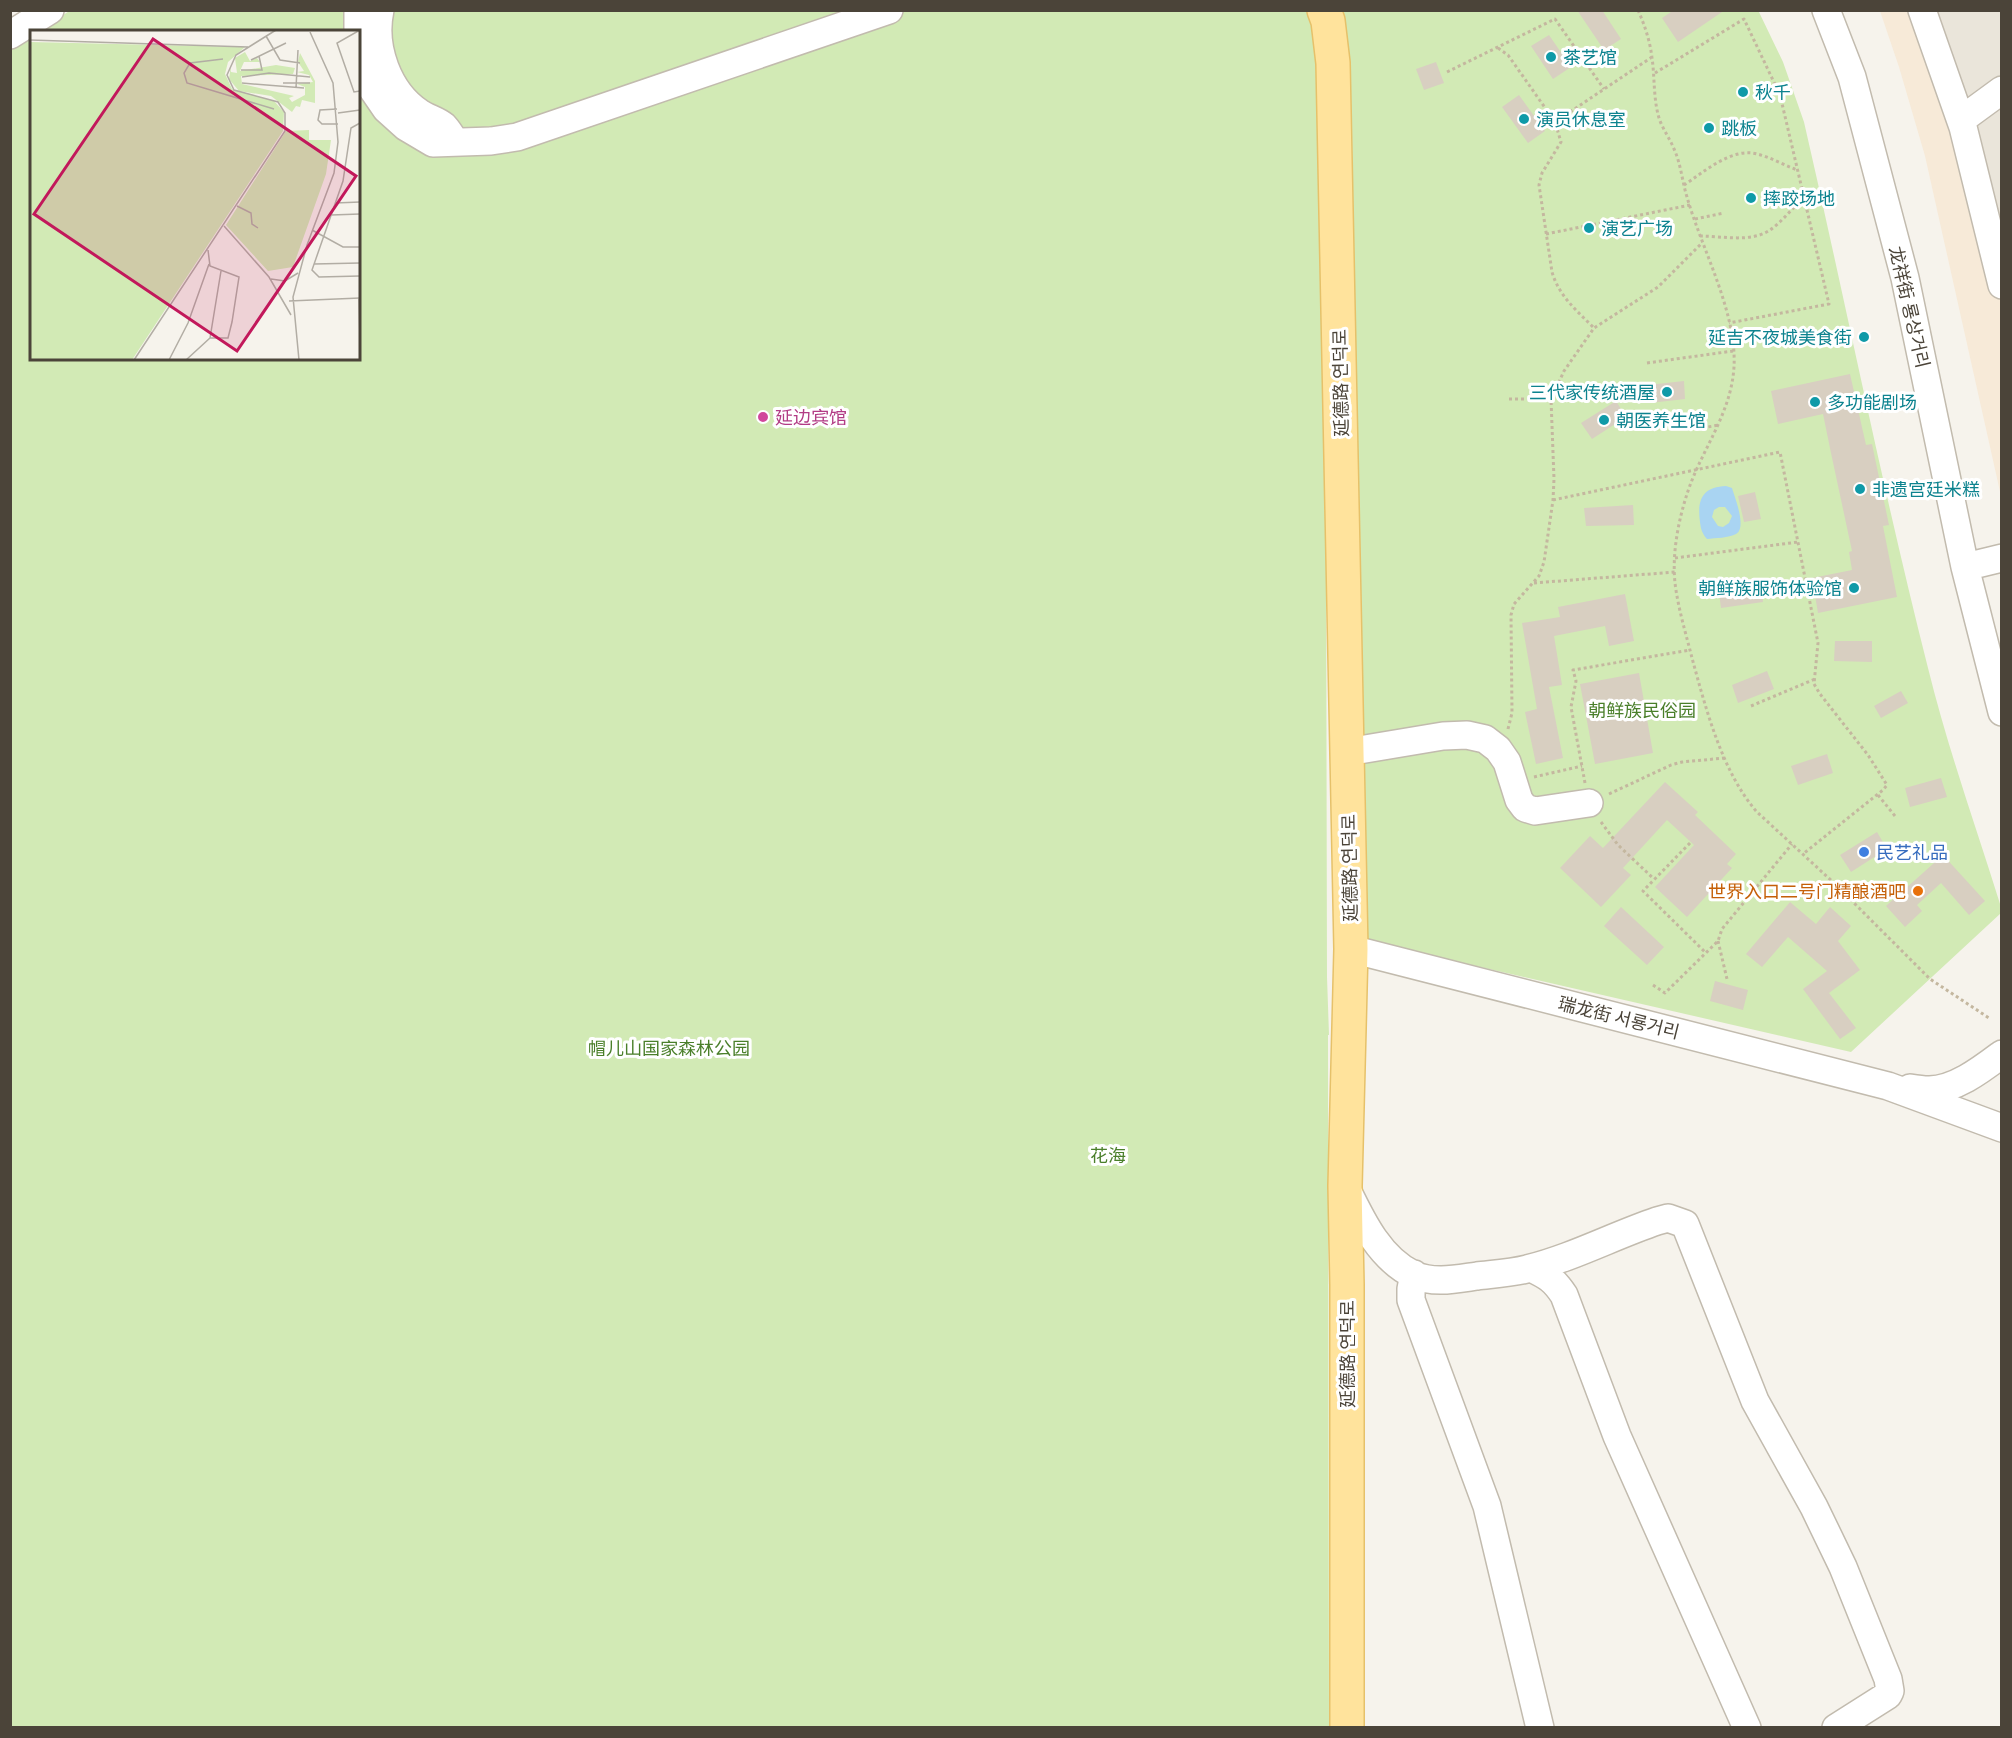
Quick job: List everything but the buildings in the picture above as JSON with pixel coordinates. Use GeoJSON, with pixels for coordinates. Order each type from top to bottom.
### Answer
{"type":"FeatureCollection","features":[{"type":"Feature","properties":{"kind":"main road","name":"延德路 연덕로"},"geometry":{"type":"LineString","coordinates":[[1324,10],[1328,21],[1333,63],[1351,949],[1345,1186],[1347,1728]]}},
{"type":"Feature","properties":{"kind":"street"},"geometry":{"type":"LineString","coordinates":[[10,36],[50,10]]}},
{"type":"Feature","properties":{"kind":"street"},"geometry":{"type":"LineString","coordinates":[[357,30],[358,10]]}},
{"type":"Feature","properties":{"kind":"street"},"geometry":{"type":"LineString","coordinates":[[380,10],[379,43],[384,67],[393,85],[403,99],[419,112],[445,127],[455,141]]}},
{"type":"Feature","properties":{"kind":"street"},"geometry":{"type":"LineString","coordinates":[[360,52],[373,90],[386,109],[406,127],[433,143],[490,141],[517,137],[889,10]]}},
{"type":"Feature","properties":{"kind":"street","name":"龙祥街 룡상거리"},"geometry":{"type":"LineString","coordinates":[[1826,10],[1852,77],[1905,278],[1965,567],[2001,712]]}},
{"type":"Feature","properties":{"kind":"street"},"geometry":{"type":"LineString","coordinates":[[1922,10],[1961,120],[2001,283]]}},
{"type":"Feature","properties":{"kind":"street"},"geometry":{"type":"LineString","coordinates":[[1961,120],[2001,90]]}},
{"type":"Feature","properties":{"kind":"street"},"geometry":{"type":"LineString","coordinates":[[1965,567],[2001,558]]}},
{"type":"Feature","properties":{"kind":"street"},"geometry":{"type":"LineString","coordinates":[[1347,752],[1443,736],[1467,735],[1485,739],[1498,749],[1507,762],[1519,800],[1525,808],[1535,811],[1589,803]]}},
{"type":"Feature","properties":{"kind":"street","name":"瑞龙街 서룡거리"},"geometry":{"type":"LineString","coordinates":[[1351,949],[1888,1086],[2001,1128]]}},
{"type":"Feature","properties":{"kind":"street","name":"瑞龙街 서룡거리"},"geometry":{"type":"LineString","coordinates":[[1888,1086],[1930,1090],[1947,1087],[1971,1076],[2001,1054]]}},
{"type":"Feature","properties":{"kind":"street"},"geometry":{"type":"LineString","coordinates":[[1345,1186],[1363,1224],[1381,1247],[1414,1275],[1434,1280],[1449,1280],[1531,1268],[1561,1259],[1657,1221],[1668,1218],[1684,1224],[1752,1393],[1814,1507],[1843,1567],[1888,1679],[1890,1691],[1888,1695],[1836,1728]]}},
{"type":"Feature","properties":{"kind":"street"},"geometry":{"type":"LineString","coordinates":[[1531,1268],[1547,1275],[1555,1282],[1564,1296],[1617,1436],[1747,1728]]}},
{"type":"Feature","properties":{"kind":"street"},"geometry":{"type":"LineString","coordinates":[[1414,1275],[1411,1300],[1487,1506],[1540,1728]]}},
{"type":"Feature","properties":{"kind":"path"},"geometry":{"type":"LineString","coordinates":[[1638,10],[1649,38],[1659,120],[1674,148],[1690,205],[1729,323],[1733,351],[1734,367],[1729,395],[1719,425],[1696,468],[1675,544],[1677,593],[1703,698],[1725,758],[1746,799],[1930,979],[1989,1018]]}},
{"type":"Feature","properties":{"kind":"path"},"geometry":{"type":"LineString","coordinates":[[1447,72],[1556,19],[1604,89]]}},
{"type":"Feature","properties":{"kind":"path"},"geometry":{"type":"LineString","coordinates":[[1654,73],[1744,19],[1780,95],[1829,304],[1729,323]]}},
{"type":"Feature","properties":{"kind":"path"},"geometry":{"type":"LineString","coordinates":[[1498,48],[1508,55],[1555,122],[1561,142],[1542,173],[1539,185],[1552,272],[1556,285],[1566,301],[1594,328]]}},
{"type":"Feature","properties":{"kind":"path"},"geometry":{"type":"LineString","coordinates":[[1555,122],[1652,57]]}},
{"type":"Feature","properties":{"kind":"path"},"geometry":{"type":"LineString","coordinates":[[1684,185],[1737,154],[1755,153],[1798,171]]}},
{"type":"Feature","properties":{"kind":"path"},"geometry":{"type":"LineString","coordinates":[[1700,236],[1751,237],[1762,235],[1772,229],[1804,198]]}},
{"type":"Feature","properties":{"kind":"path"},"geometry":{"type":"LineString","coordinates":[[1546,234],[1690,205]]}},
{"type":"Feature","properties":{"kind":"path"},"geometry":{"type":"LineString","coordinates":[[1695,219],[1724,213]]}},
{"type":"Feature","properties":{"kind":"path"},"geometry":{"type":"LineString","coordinates":[[1498,749],[1512,713],[1511,615],[1515,604],[1539,576],[1544,562],[1554,479],[1551,399],[1564,371],[1594,328],[1658,287],[1703,243]]}},
{"type":"Feature","properties":{"kind":"path"},"geometry":{"type":"LineString","coordinates":[[1647,363],[1733,351]]}},
{"type":"Feature","properties":{"kind":"path"},"geometry":{"type":"LineString","coordinates":[[1509,399],[1551,399]]}},
{"type":"Feature","properties":{"kind":"path"},"geometry":{"type":"LineString","coordinates":[[1655,421],[1702,428],[1719,425]]}},
{"type":"Feature","properties":{"kind":"path"},"geometry":{"type":"LineString","coordinates":[[1553,500],[1780,452],[1818,643],[1814,684],[1868,755],[1887,785],[1878,795],[1803,854]]}},
{"type":"Feature","properties":{"kind":"path"},"geometry":{"type":"LineString","coordinates":[[1675,558],[1798,542]]}},
{"type":"Feature","properties":{"kind":"path"},"geometry":{"type":"LineString","coordinates":[[1532,583],[1675,572]]}},
{"type":"Feature","properties":{"kind":"path"},"geometry":{"type":"LineString","coordinates":[[1654,879],[1618,845],[1589,803],[1571,707],[1576,681],[1573,670],[1690,650]]}},
{"type":"Feature","properties":{"kind":"path"},"geometry":{"type":"LineString","coordinates":[[1751,706],[1815,680]]}},
{"type":"Feature","properties":{"kind":"path"},"geometry":{"type":"LineString","coordinates":[[1589,803],[1671,765],[1725,758]]}},
{"type":"Feature","properties":{"kind":"path"},"geometry":{"type":"LineString","coordinates":[[1514,781],[1582,766]]}},
{"type":"Feature","properties":{"kind":"path"},"geometry":{"type":"LineString","coordinates":[[1878,795],[1894,816]]}},
{"type":"Feature","properties":{"kind":"path"},"geometry":{"type":"LineString","coordinates":[[1690,843],[1643,891],[1706,953]]}},
{"type":"Feature","properties":{"kind":"path"},"geometry":{"type":"LineString","coordinates":[[1653,985],[1665,993],[1718,941],[1722,929],[1792,844]]}},
{"type":"Feature","properties":{"kind":"path"},"geometry":{"type":"LineString","coordinates":[[1718,941],[1727,979]]}},
{"type":"Feature","properties":{"kind":"shaded area"},"geometry":{"type":"Polygon","coordinates":[[[1880,11],[1917,11],[2002,285],[2001,496],[1925,156],[1880,11]]]}},
{"type":"Feature","properties":{"kind":"shaded area"},"geometry":{"type":"Polygon","coordinates":[[[1917,11],[2001,11],[2001,285],[1917,11]]]}},
{"type":"Feature","properties":{"kind":"green space","name":"帽儿山国家森林公园"},"geometry":{"type":"Polygon","coordinates":[[[71,10],[1310,11],[1325,67],[1329,1727],[11,1727],[11,49],[30,37],[30,360],[360,360],[360,30],[40,30],[71,10]]]}},
{"type":"Feature","properties":{"kind":"green space","name":"朝鲜族民俗园"},"geometry":{"type":"Polygon","coordinates":[[[1331,10],[1758,10],[1783,62],[1804,122],[1928,668],[1953,758],[2001,907],[2001,913],[1851,1052],[1367,941],[1357,927],[1352,117],[1331,10]]]}},
{"type":"Feature","properties":{"kind":"water"},"geometry":{"type":"Polygon","coordinates":[[[1718,487],[1732,488],[1739,512],[1739,531],[1726,537],[1707,539],[1700,525],[1699,507],[1706,492],[1718,487]],[[1725,507],[1714,510],[1712,517],[1718,526],[1723,527],[1729,523],[1732,516],[1725,507]]]}},
{"type":"Feature","properties":{"kind":"place","name":"茶艺馆"},"geometry":{"type":"Point","coordinates":[1551,57]}},
{"type":"Feature","properties":{"kind":"place","name":"秋千"},"geometry":{"type":"Point","coordinates":[1743,92]}},
{"type":"Feature","properties":{"kind":"place","name":"演员休息室"},"geometry":{"type":"Point","coordinates":[1524,119]}},
{"type":"Feature","properties":{"kind":"place","name":"跳板"},"geometry":{"type":"Point","coordinates":[1709,128]}},
{"type":"Feature","properties":{"kind":"place","name":"摔跤场地"},"geometry":{"type":"Point","coordinates":[1751,198]}},
{"type":"Feature","properties":{"kind":"place","name":"演艺广场"},"geometry":{"type":"Point","coordinates":[1589,228]}},
{"type":"Feature","properties":{"kind":"place","name":"延吉不夜城美食街"},"geometry":{"type":"Point","coordinates":[1864,337]}},
{"type":"Feature","properties":{"kind":"place","name":"三代家传统酒屋"},"geometry":{"type":"Point","coordinates":[1667,392]}},
{"type":"Feature","properties":{"kind":"place","name":"多功能剧场"},"geometry":{"type":"Point","coordinates":[1815,402]}},
{"type":"Feature","properties":{"kind":"place","name":"延边宾馆"},"geometry":{"type":"Point","coordinates":[763,417]}},
{"type":"Feature","properties":{"kind":"place","name":"朝医养生馆"},"geometry":{"type":"Point","coordinates":[1604,420]}},
{"type":"Feature","properties":{"kind":"place","name":"非遗宫廷米糕"},"geometry":{"type":"Point","coordinates":[1860,489]}},
{"type":"Feature","properties":{"kind":"place","name":"朝鲜族服饰体验馆"},"geometry":{"type":"Point","coordinates":[1854,588]}},
{"type":"Feature","properties":{"kind":"place","name":"民艺礼品"},"geometry":{"type":"Point","coordinates":[1864,852]}},
{"type":"Feature","properties":{"kind":"place","name":"世界入口二号门精酿酒吧"},"geometry":{"type":"Point","coordinates":[1918,891]}},
{"type":"Feature","properties":{"kind":"park label","name":"花海"},"geometry":{"type":"Point","coordinates":[1108,1155]}}]}
